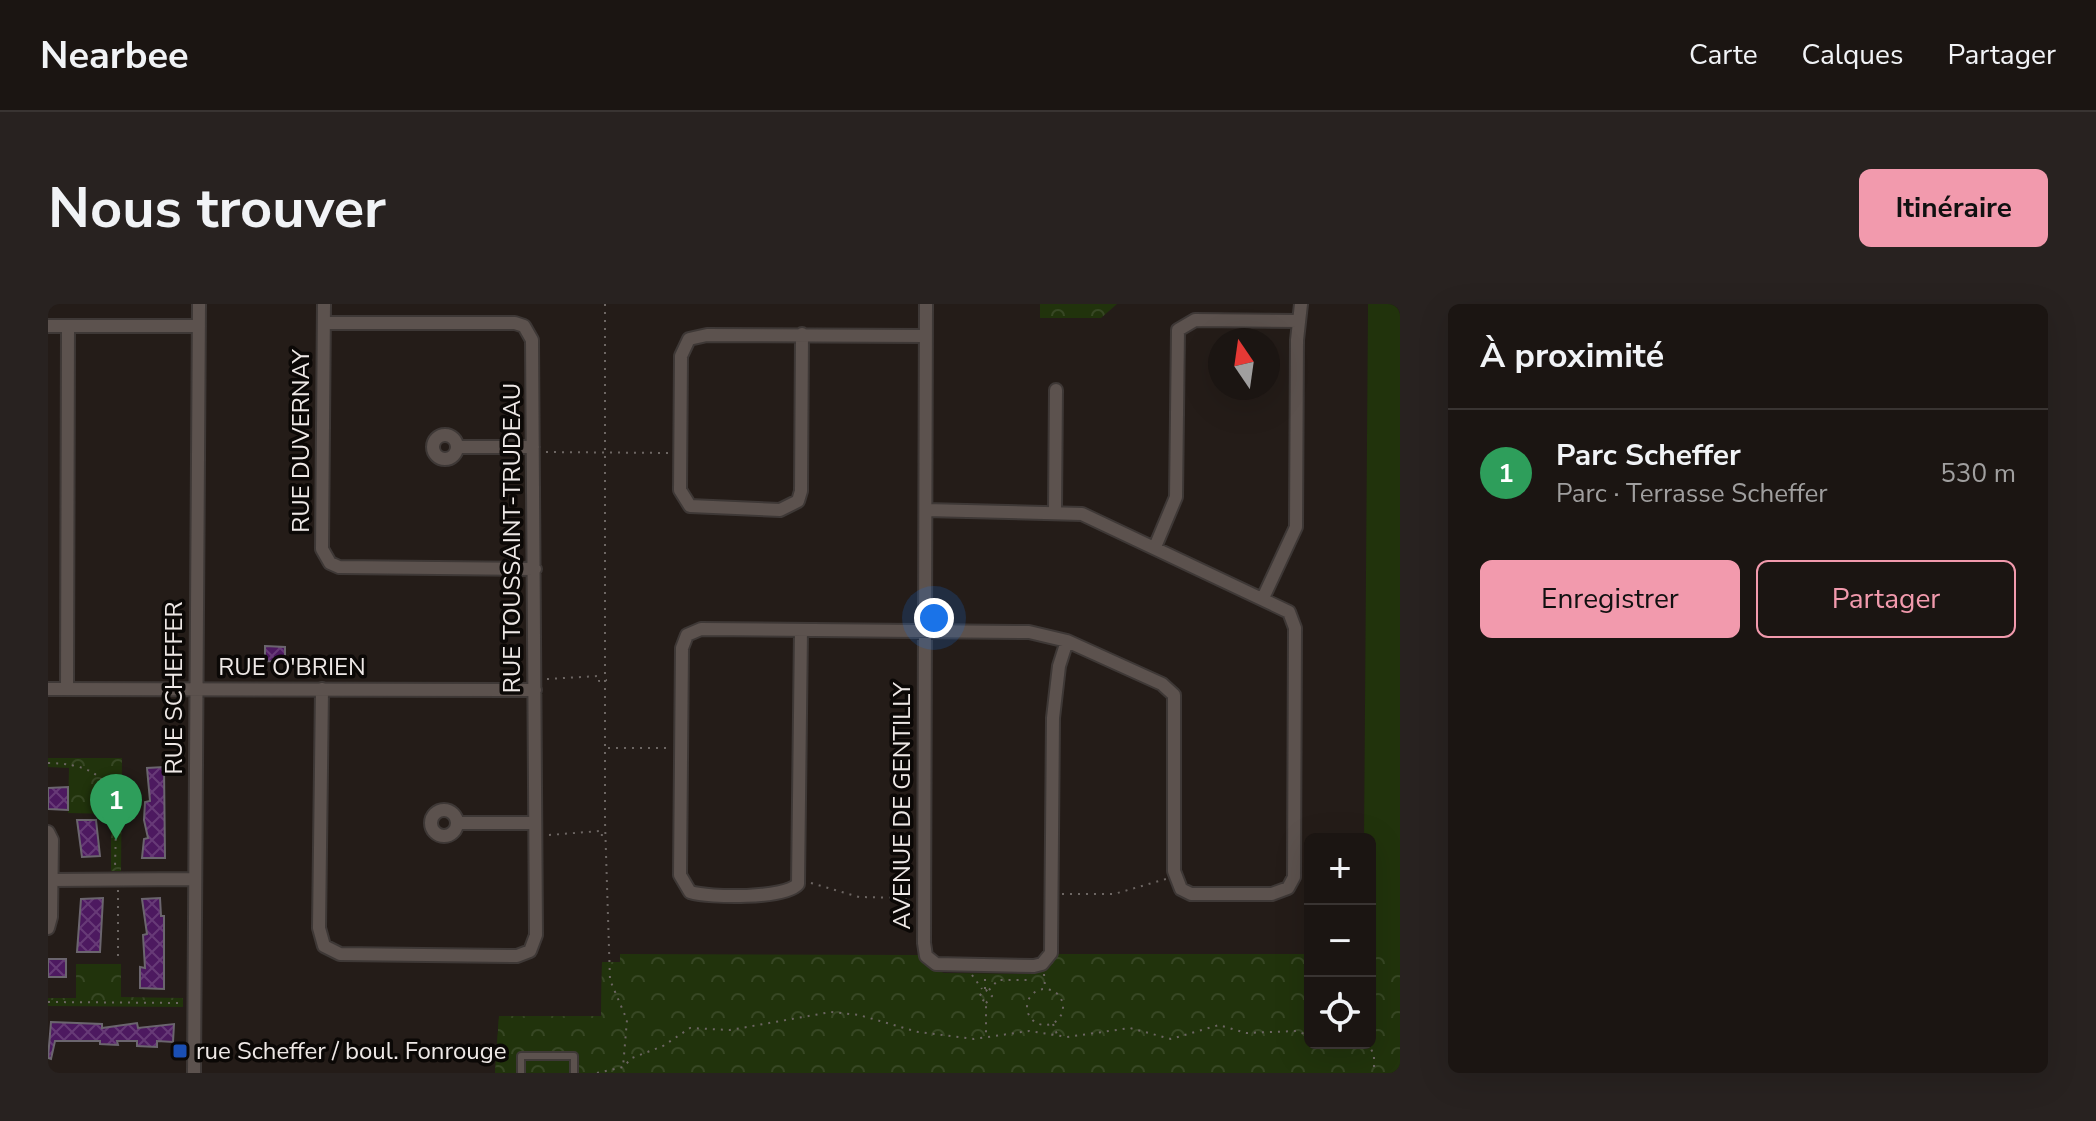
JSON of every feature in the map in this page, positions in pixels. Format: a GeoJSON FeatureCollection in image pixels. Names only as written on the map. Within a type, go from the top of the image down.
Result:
{"type":"FeatureCollection","features":[{"type":"Feature","properties":{"kind":"street","name":"RUE SCHEFFER"},"geometry":{"type":"LineString","coordinates":[[194,1073],[199,304]]}},
{"type":"Feature","properties":{"kind":"street","name":"RUE DUVERNAY"},"geometry":{"type":"LineString","coordinates":[[324,304],[322,549],[330,563],[339,567],[535,569]]}},
{"type":"Feature","properties":{"kind":"street","name":"AVENUE DE GENTILLY"},"geometry":{"type":"LineString","coordinates":[[926,304],[924,943],[929,958],[946,967],[1034,966],[1042,964],[1051,953],[1053,718],[1059,666],[1067,641]]}},
{"type":"Feature","properties":{"kind":"street"},"geometry":{"type":"LineString","coordinates":[[1263,598],[1296,527],[1301,304]]}},
{"type":"Feature","properties":{"kind":"street"},"geometry":{"type":"LineString","coordinates":[[1155,547],[1176,497],[1178,330],[1195,320],[1299,321]]}},
{"type":"Feature","properties":{"kind":"street","name":"RUE TOUSSAINT-TRUDEAU"},"geometry":{"type":"LineString","coordinates":[[322,689],[319,928],[324,946],[340,954],[517,956],[530,951],[536,935],[538,684],[535,569],[537,450],[533,345],[528,330],[519,324],[324,323]]}},
{"type":"Feature","properties":{"kind":"street"},"geometry":{"type":"LineString","coordinates":[[48,326],[199,326]]}},
{"type":"Feature","properties":{"kind":"street"},"geometry":{"type":"LineString","coordinates":[[67,689],[68,326]]}},
{"type":"Feature","properties":{"kind":"street"},"geometry":{"type":"LineString","coordinates":[[802,334],[801,491],[798,501],[780,510],[690,506],[680,490],[683,346],[700,335],[802,334],[926,336]]}},
{"type":"Feature","properties":{"kind":"street"},"geometry":{"type":"LineString","coordinates":[[1055,510],[1056,390]]}},
{"type":"Feature","properties":{"kind":"street"},"geometry":{"type":"LineString","coordinates":[[457,447],[537,450]]}},
{"type":"Feature","properties":{"kind":"street"},"geometry":{"type":"LineString","coordinates":[[801,630],[798,884],[792,890],[778,894],[693,893],[684,887],[680,875],[682,643],[687,635],[701,629],[1039,632],[1067,641],[1162,684],[1174,695],[1174,871],[1181,889],[1191,894],[1276,894],[1288,888],[1294,877],[1295,628],[1289,612],[1088,516],[1055,510],[926,510]]}},
{"type":"Feature","properties":{"kind":"street","name":"RUE O'BRIEN"},"geometry":{"type":"LineString","coordinates":[[48,689],[322,689],[538,684]]}},
{"type":"Feature","properties":{"kind":"street"},"geometry":{"type":"LineString","coordinates":[[457,823],[535,823]]}},
{"type":"Feature","properties":{"kind":"street"},"geometry":{"type":"LineString","coordinates":[[48,832],[51,836],[48,928]]}},
{"type":"Feature","properties":{"kind":"street"},"geometry":{"type":"LineString","coordinates":[[51,880],[195,879]]}},
{"type":"Feature","properties":{"kind":"lane"},"geometry":{"type":"LineString","coordinates":[[521,1073],[521,1056],[574,1056],[574,1073]]}},
{"type":"Feature","properties":{"kind":"path"},"geometry":{"type":"LineString","coordinates":[[605,304],[606,835],[610,980],[627,1020],[623,1067]]}},
{"type":"Feature","properties":{"kind":"path"},"geometry":{"type":"LineString","coordinates":[[537,450],[673,453]]}},
{"type":"Feature","properties":{"kind":"path"},"geometry":{"type":"LineString","coordinates":[[538,684],[599,676],[599,681],[607,680]]}},
{"type":"Feature","properties":{"kind":"path"},"geometry":{"type":"LineString","coordinates":[[607,748],[674,748]]}},
{"type":"Feature","properties":{"kind":"path"},"geometry":{"type":"LineString","coordinates":[[48,763],[79,764],[107,787],[116,813],[118,957]]}},
{"type":"Feature","properties":{"kind":"path"},"geometry":{"type":"LineString","coordinates":[[543,835],[600,831],[600,835],[606,835]]}},
{"type":"Feature","properties":{"kind":"path"},"geometry":{"type":"LineString","coordinates":[[1060,894],[1114,894],[1167,879]]}},
{"type":"Feature","properties":{"kind":"path"},"geometry":{"type":"LineString","coordinates":[[806,881],[859,897],[916,898]]}},
{"type":"Feature","properties":{"kind":"path"},"geometry":{"type":"LineString","coordinates":[[1044,971],[1045,989]]}},
{"type":"Feature","properties":{"kind":"path"},"geometry":{"type":"LineString","coordinates":[[971,974],[992,998],[986,1003]]}},
{"type":"Feature","properties":{"kind":"path"},"geometry":{"type":"LineString","coordinates":[[985,974],[985,991]]}},
{"type":"Feature","properties":{"kind":"path"},"geometry":{"type":"LineString","coordinates":[[1024,974],[1035,992]]}},
{"type":"Feature","properties":{"kind":"path"},"geometry":{"type":"LineString","coordinates":[[986,1003],[979,998],[998,980],[1027,980]]}},
{"type":"Feature","properties":{"kind":"path"},"geometry":{"type":"LineString","coordinates":[[1045,989],[1056,993],[1063,1002],[1062,1014],[1052,1023],[1043,1025],[1033,1021],[1026,1008],[1035,992],[1045,989]]}},
{"type":"Feature","properties":{"kind":"path"},"geometry":{"type":"LineString","coordinates":[[48,1002],[185,1003]]}},
{"type":"Feature","properties":{"kind":"path"},"geometry":{"type":"LineString","coordinates":[[986,1003],[986,1039]]}},
{"type":"Feature","properties":{"kind":"path"},"geometry":{"type":"LineString","coordinates":[[597,1073],[623,1067],[632,1058],[663,1046],[690,1028],[730,1030],[831,1012],[859,1015],[918,1032],[986,1039],[1026,1031],[1058,1037],[1130,1028],[1171,1039],[1219,1025],[1246,1033],[1296,1031],[1304,1034]]}},
{"type":"Feature","properties":{"kind":"path"},"geometry":{"type":"LineString","coordinates":[[1026,1031],[1033,1021]]}},
{"type":"Feature","properties":{"kind":"path"},"geometry":{"type":"LineString","coordinates":[[1052,1023],[1058,1037]]}},
{"type":"Feature","properties":{"kind":"path"},"geometry":{"type":"LineString","coordinates":[[1371,1049],[1374,1054],[1374,1073]]}},
{"type":"Feature","properties":{"kind":"green space"},"geometry":{"type":"Polygon","coordinates":[[[1040,304],[1117,304],[1101,318],[1040,318],[1040,304]]]}},
{"type":"Feature","properties":{"kind":"green space"},"geometry":{"type":"Polygon","coordinates":[[[1368,304],[1400,304],[1400,1073],[495,1073],[499,1016],[601,1016],[602,962],[620,962],[620,954],[650,1048],[1304,1043],[1304,1049],[1376,1049],[1376,833],[1364,833],[1368,304]]]}},
{"type":"Feature","properties":{"kind":"green space"},"geometry":{"type":"Polygon","coordinates":[[[48,758],[122,758],[121,871],[111,871],[111,814],[68,813],[69,768],[48,767],[48,758]]]}},
{"type":"Feature","properties":{"kind":"green space"},"geometry":{"type":"Polygon","coordinates":[[[620,954],[918,955],[926,966],[944,973],[1033,974],[1049,968],[1059,954],[1304,954],[1304,1049],[1376,1049],[1376,954],[1400,954],[1400,1073],[495,1073],[499,1016],[601,1016],[602,962],[620,962],[620,954]]]}},
{"type":"Feature","properties":{"kind":"green space"},"geometry":{"type":"Polygon","coordinates":[[[76,964],[121,964],[121,997],[183,998],[183,1007],[48,1006],[48,998],[76,998],[76,964]]]}},
{"type":"Feature","properties":{"kind":"building"},"geometry":{"type":"Polygon","coordinates":[[[265,646],[285,647],[285,662],[265,661],[265,646]]]}},
{"type":"Feature","properties":{"kind":"building"},"geometry":{"type":"Polygon","coordinates":[[[164,767],[165,858],[142,858],[144,839],[148,838],[144,820],[145,802],[150,801],[147,768],[164,767]]]}},
{"type":"Feature","properties":{"kind":"building"},"geometry":{"type":"Polygon","coordinates":[[[68,787],[68,810],[48,809],[48,788],[68,787]]]}},
{"type":"Feature","properties":{"kind":"building"},"geometry":{"type":"Polygon","coordinates":[[[77,820],[96,820],[100,856],[82,857],[77,820]]]}},
{"type":"Feature","properties":{"kind":"building"},"geometry":{"type":"Polygon","coordinates":[[[103,898],[100,952],[77,952],[81,899],[103,898]]]}},
{"type":"Feature","properties":{"kind":"building"},"geometry":{"type":"Polygon","coordinates":[[[160,898],[161,916],[164,916],[164,989],[140,988],[140,967],[145,968],[143,935],[147,934],[142,899],[160,898]]]}},
{"type":"Feature","properties":{"kind":"building"},"geometry":{"type":"Polygon","coordinates":[[[48,959],[66,959],[66,977],[48,977],[48,959]]]}},
{"type":"Feature","properties":{"kind":"building"},"geometry":{"type":"Polygon","coordinates":[[[51,1022],[102,1024],[102,1028],[137,1023],[138,1028],[174,1024],[173,1042],[157,1041],[157,1047],[137,1046],[137,1041],[117,1041],[118,1045],[100,1044],[100,1041],[55,1041],[51,1059],[48,1058],[51,1022]]]}},
{"type":"Feature","properties":{"kind":"place","name":"Parc Scheffer"},"geometry":{"type":"Point","coordinates":[116,840]}},
{"type":"Feature","properties":{"kind":"place","name":"rue Scheffer / boul. Fonrouge"},"geometry":{"type":"Point","coordinates":[180,1051]}}]}
